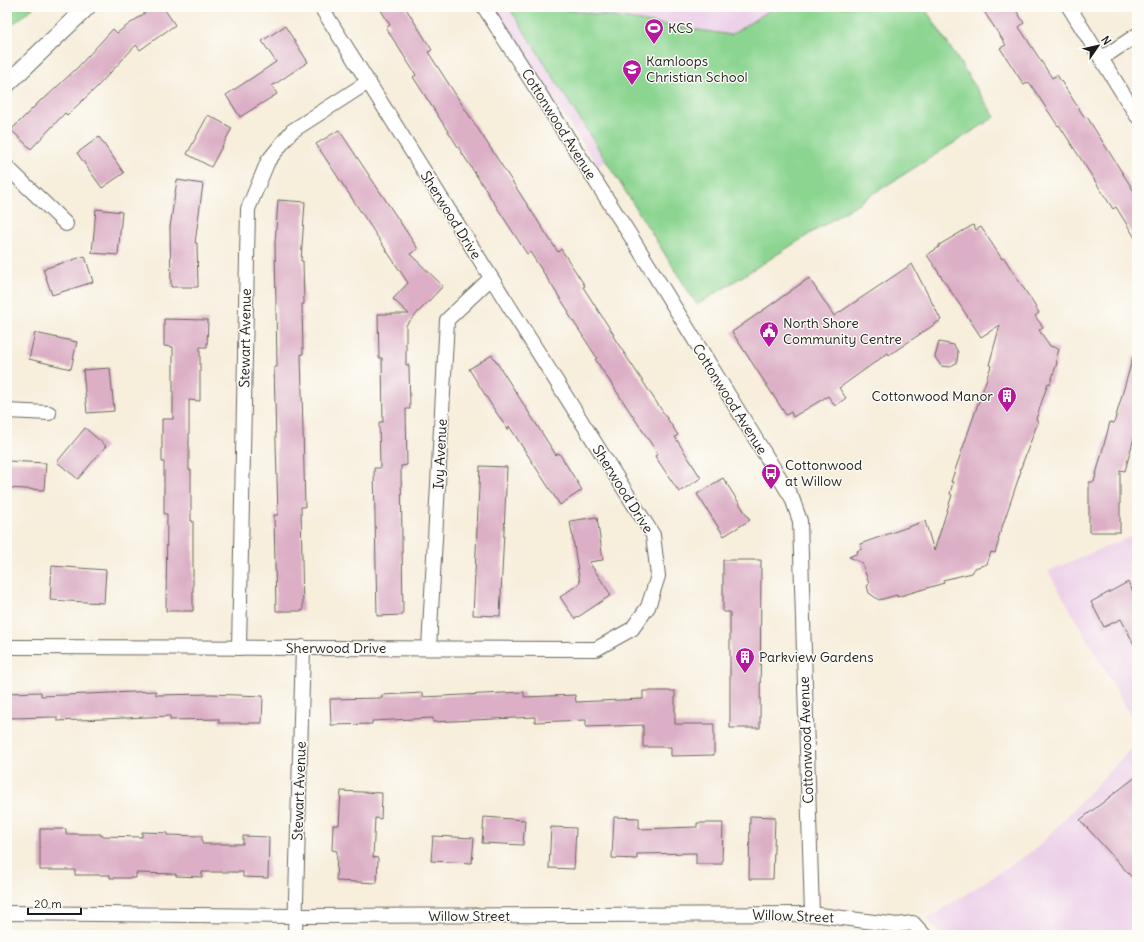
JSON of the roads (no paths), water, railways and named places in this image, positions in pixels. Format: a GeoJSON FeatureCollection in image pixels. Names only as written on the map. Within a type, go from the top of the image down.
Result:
{"type":"FeatureCollection","features":[{"type":"Feature","properties":{"kind":"street"},"geometry":{"type":"LineString","coordinates":[[7,84],[87,7]]}},
{"type":"Feature","properties":{"kind":"street","name":"Sherwood Drive"},"geometry":{"type":"LineString","coordinates":[[7,647],[596,648],[632,629],[648,608],[658,576],[653,535],[320,7]]}},
{"type":"Feature","properties":{"kind":"street","name":"Cottonwood Avenue"},"geometry":{"type":"LineString","coordinates":[[484,7],[630,235],[792,498],[800,520],[812,914]]}},
{"type":"Feature","properties":{"kind":"street"},"geometry":{"type":"LineString","coordinates":[[1069,7],[1137,116]]}},
{"type":"Feature","properties":{"kind":"street"},"geometry":{"type":"LineString","coordinates":[[1102,58],[1137,35]]}},
{"type":"Feature","properties":{"kind":"street","name":"Stewart Avenue"},"geometry":{"type":"LineString","coordinates":[[239,648],[248,209],[268,161],[292,130],[368,82]]}},
{"type":"Feature","properties":{"kind":"street"},"geometry":{"type":"LineString","coordinates":[[7,167],[66,224]]}},
{"type":"Feature","properties":{"kind":"street","name":"Ivy Avenue"},"geometry":{"type":"LineString","coordinates":[[429,648],[447,320],[492,278]]}},
{"type":"Feature","properties":{"kind":"street"},"geometry":{"type":"LineString","coordinates":[[7,412],[49,413]]}},
{"type":"Feature","properties":{"kind":"street","name":"Stewart Avenue"},"geometry":{"type":"LineString","coordinates":[[295,935],[303,648]]}},
{"type":"Feature","properties":{"kind":"street","name":"Willow Street"},"geometry":{"type":"LineString","coordinates":[[7,913],[296,916],[812,914],[897,925],[913,923],[924,935]]}},
{"type":"Feature","properties":{"kind":"place","name":"KCS"},"geometry":{"type":"Point","coordinates":[654,45]}},
{"type":"Feature","properties":{"kind":"place","name":"Kamloops Christian School"},"geometry":{"type":"Point","coordinates":[632,86]}},
{"type":"Feature","properties":{"kind":"place","name":"North Shore Community Centre"},"geometry":{"type":"Point","coordinates":[769,348]}},
{"type":"Feature","properties":{"kind":"place","name":"Cottonwood Manor"},"geometry":{"type":"Point","coordinates":[1007,413]}},
{"type":"Feature","properties":{"kind":"place","name":"Cottonwood at Willow"},"geometry":{"type":"Point","coordinates":[771,490]}},
{"type":"Feature","properties":{"kind":"place","name":"Parkview Gardens"},"geometry":{"type":"Point","coordinates":[745,674]}}]}
